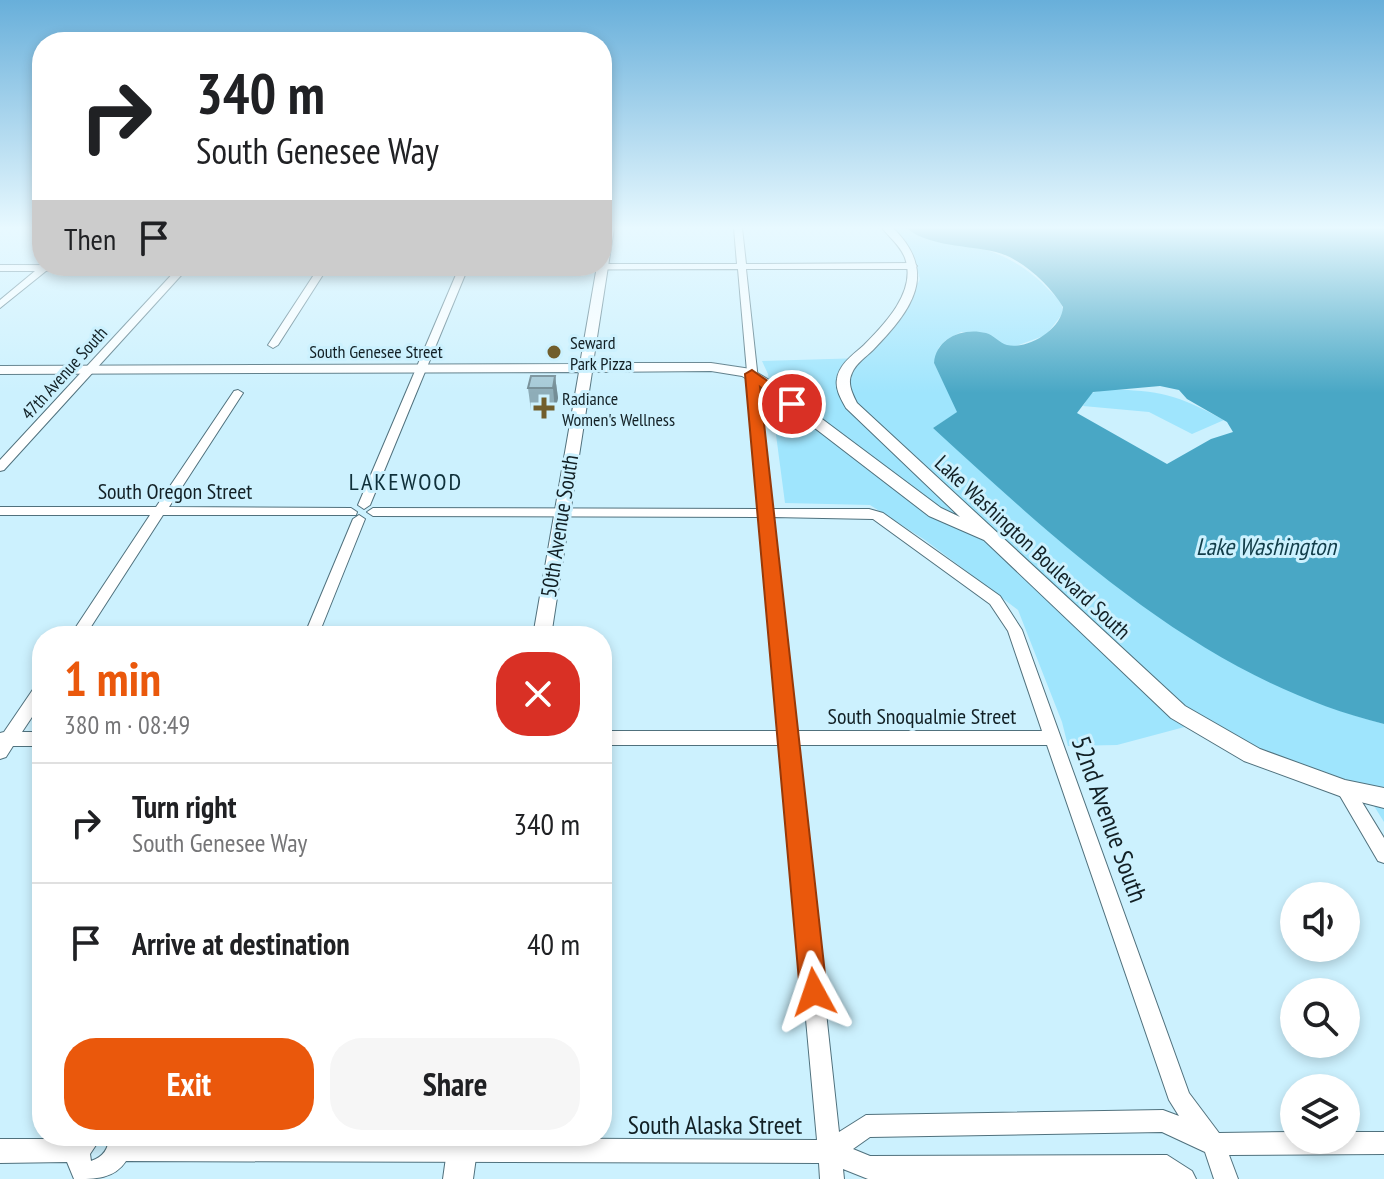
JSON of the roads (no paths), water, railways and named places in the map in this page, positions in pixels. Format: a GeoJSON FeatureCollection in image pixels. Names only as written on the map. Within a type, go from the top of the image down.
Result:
{"type":"FeatureCollection","features":[{"type":"Feature","properties":{"kind":"street"},"geometry":{"type":"LineString","coordinates":[[0,305],[26,283]]}},
{"type":"Feature","properties":{"kind":"street","name":"47th Avenue South"},"geometry":{"type":"LineString","coordinates":[[0,467],[169,283]]}},
{"type":"Feature","properties":{"kind":"street"},"geometry":{"type":"LineString","coordinates":[[273,345],[314,283]]}},
{"type":"Feature","properties":{"kind":"street"},"geometry":{"type":"LineString","coordinates":[[315,626],[457,283]]}},
{"type":"Feature","properties":{"kind":"street","name":"50th Avenue South"},"geometry":{"type":"LineString","coordinates":[[544,626],[600,283]]}},
{"type":"Feature","properties":{"kind":"street"},"geometry":{"type":"LineString","coordinates":[[744,283],[832,1179]]}},
{"type":"Feature","properties":{"kind":"street","name":"Lake Washington Boulevard South"},"geometry":{"type":"LineString","coordinates":[[914,283],[893,323],[847,370],[843,385],[845,395],[862,417],[986,535],[1088,625],[1143,683],[1178,712],[1252,755],[1345,789],[1384,798]]}},
{"type":"Feature","properties":{"kind":"street","name":"South Genesee Street"},"geometry":{"type":"LineString","coordinates":[[0,370],[711,367],[752,374]]}},
{"type":"Feature","properties":{"kind":"street"},"geometry":{"type":"LineString","coordinates":[[752,374],[935,512],[986,535]]}},
{"type":"Feature","properties":{"kind":"street"},"geometry":{"type":"LineString","coordinates":[[84,626],[238,393]]}},
{"type":"Feature","properties":{"kind":"street","name":"South Oregon Street"},"geometry":{"type":"LineString","coordinates":[[0,511],[858,511],[885,521]]}},
{"type":"Feature","properties":{"kind":"street","name":"52nd Avenue South"},"geometry":{"type":"LineString","coordinates":[[885,521],[1003,608],[1015,630],[1180,1100],[1214,1144],[1226,1179]]}},
{"type":"Feature","properties":{"kind":"street"},"geometry":{"type":"LineString","coordinates":[[3,743],[32,703]]}},
{"type":"Feature","properties":{"kind":"street","name":"South Snoqualmie Street"},"geometry":{"type":"LineString","coordinates":[[612,738],[1051,738]]}},
{"type":"Feature","properties":{"kind":"street"},"geometry":{"type":"LineString","coordinates":[[3,743],[32,740]]}},
{"type":"Feature","properties":{"kind":"street"},"geometry":{"type":"LineString","coordinates":[[1345,789],[1384,855]]}},
{"type":"Feature","properties":{"kind":"street","name":"South Alaska Street"},"geometry":{"type":"LineString","coordinates":[[830,1152],[866,1126],[1163,1121],[1214,1144],[1384,1143]]}},
{"type":"Feature","properties":{"kind":"street"},"geometry":{"type":"LineString","coordinates":[[0,1151],[54,1146]]}},
{"type":"Feature","properties":{"kind":"street"},"geometry":{"type":"LineString","coordinates":[[85,1146],[79,1166],[90,1176],[107,1167],[118,1146]]}},
{"type":"Feature","properties":{"kind":"street","name":"South Alaska Street"},"geometry":{"type":"LineString","coordinates":[[205,1146],[461,1155],[830,1152],[870,1168],[1167,1167],[1184,1179]]}},
{"type":"Feature","properties":{"kind":"water","name":"Lake Washington"},"geometry":{"type":"Polygon","coordinates":[[[1044,283],[1384,283],[1384,724],[1319,704],[1257,676],[1197,643],[1087,563],[933,428],[957,412],[934,363],[945,341],[960,333],[977,332],[989,334],[1007,345],[1034,341],[1050,330],[1061,315],[1063,307],[1044,283]],[[1160,386],[1093,392],[1077,413],[1167,464],[1211,439],[1233,432],[1227,422],[1187,399],[1179,390],[1160,386]]]}},
{"type":"Feature","properties":{"kind":"place","name":"Seward Park Pizza"},"geometry":{"type":"Point","coordinates":[554,352]}},
{"type":"Feature","properties":{"kind":"place","name":"Radiance Women's Wellness"},"geometry":{"type":"Point","coordinates":[544,408]}},
{"type":"Feature","properties":{"kind":"district","name":"LAKEWOOD"},"geometry":{"type":"Point","coordinates":[406,481]}}]}
